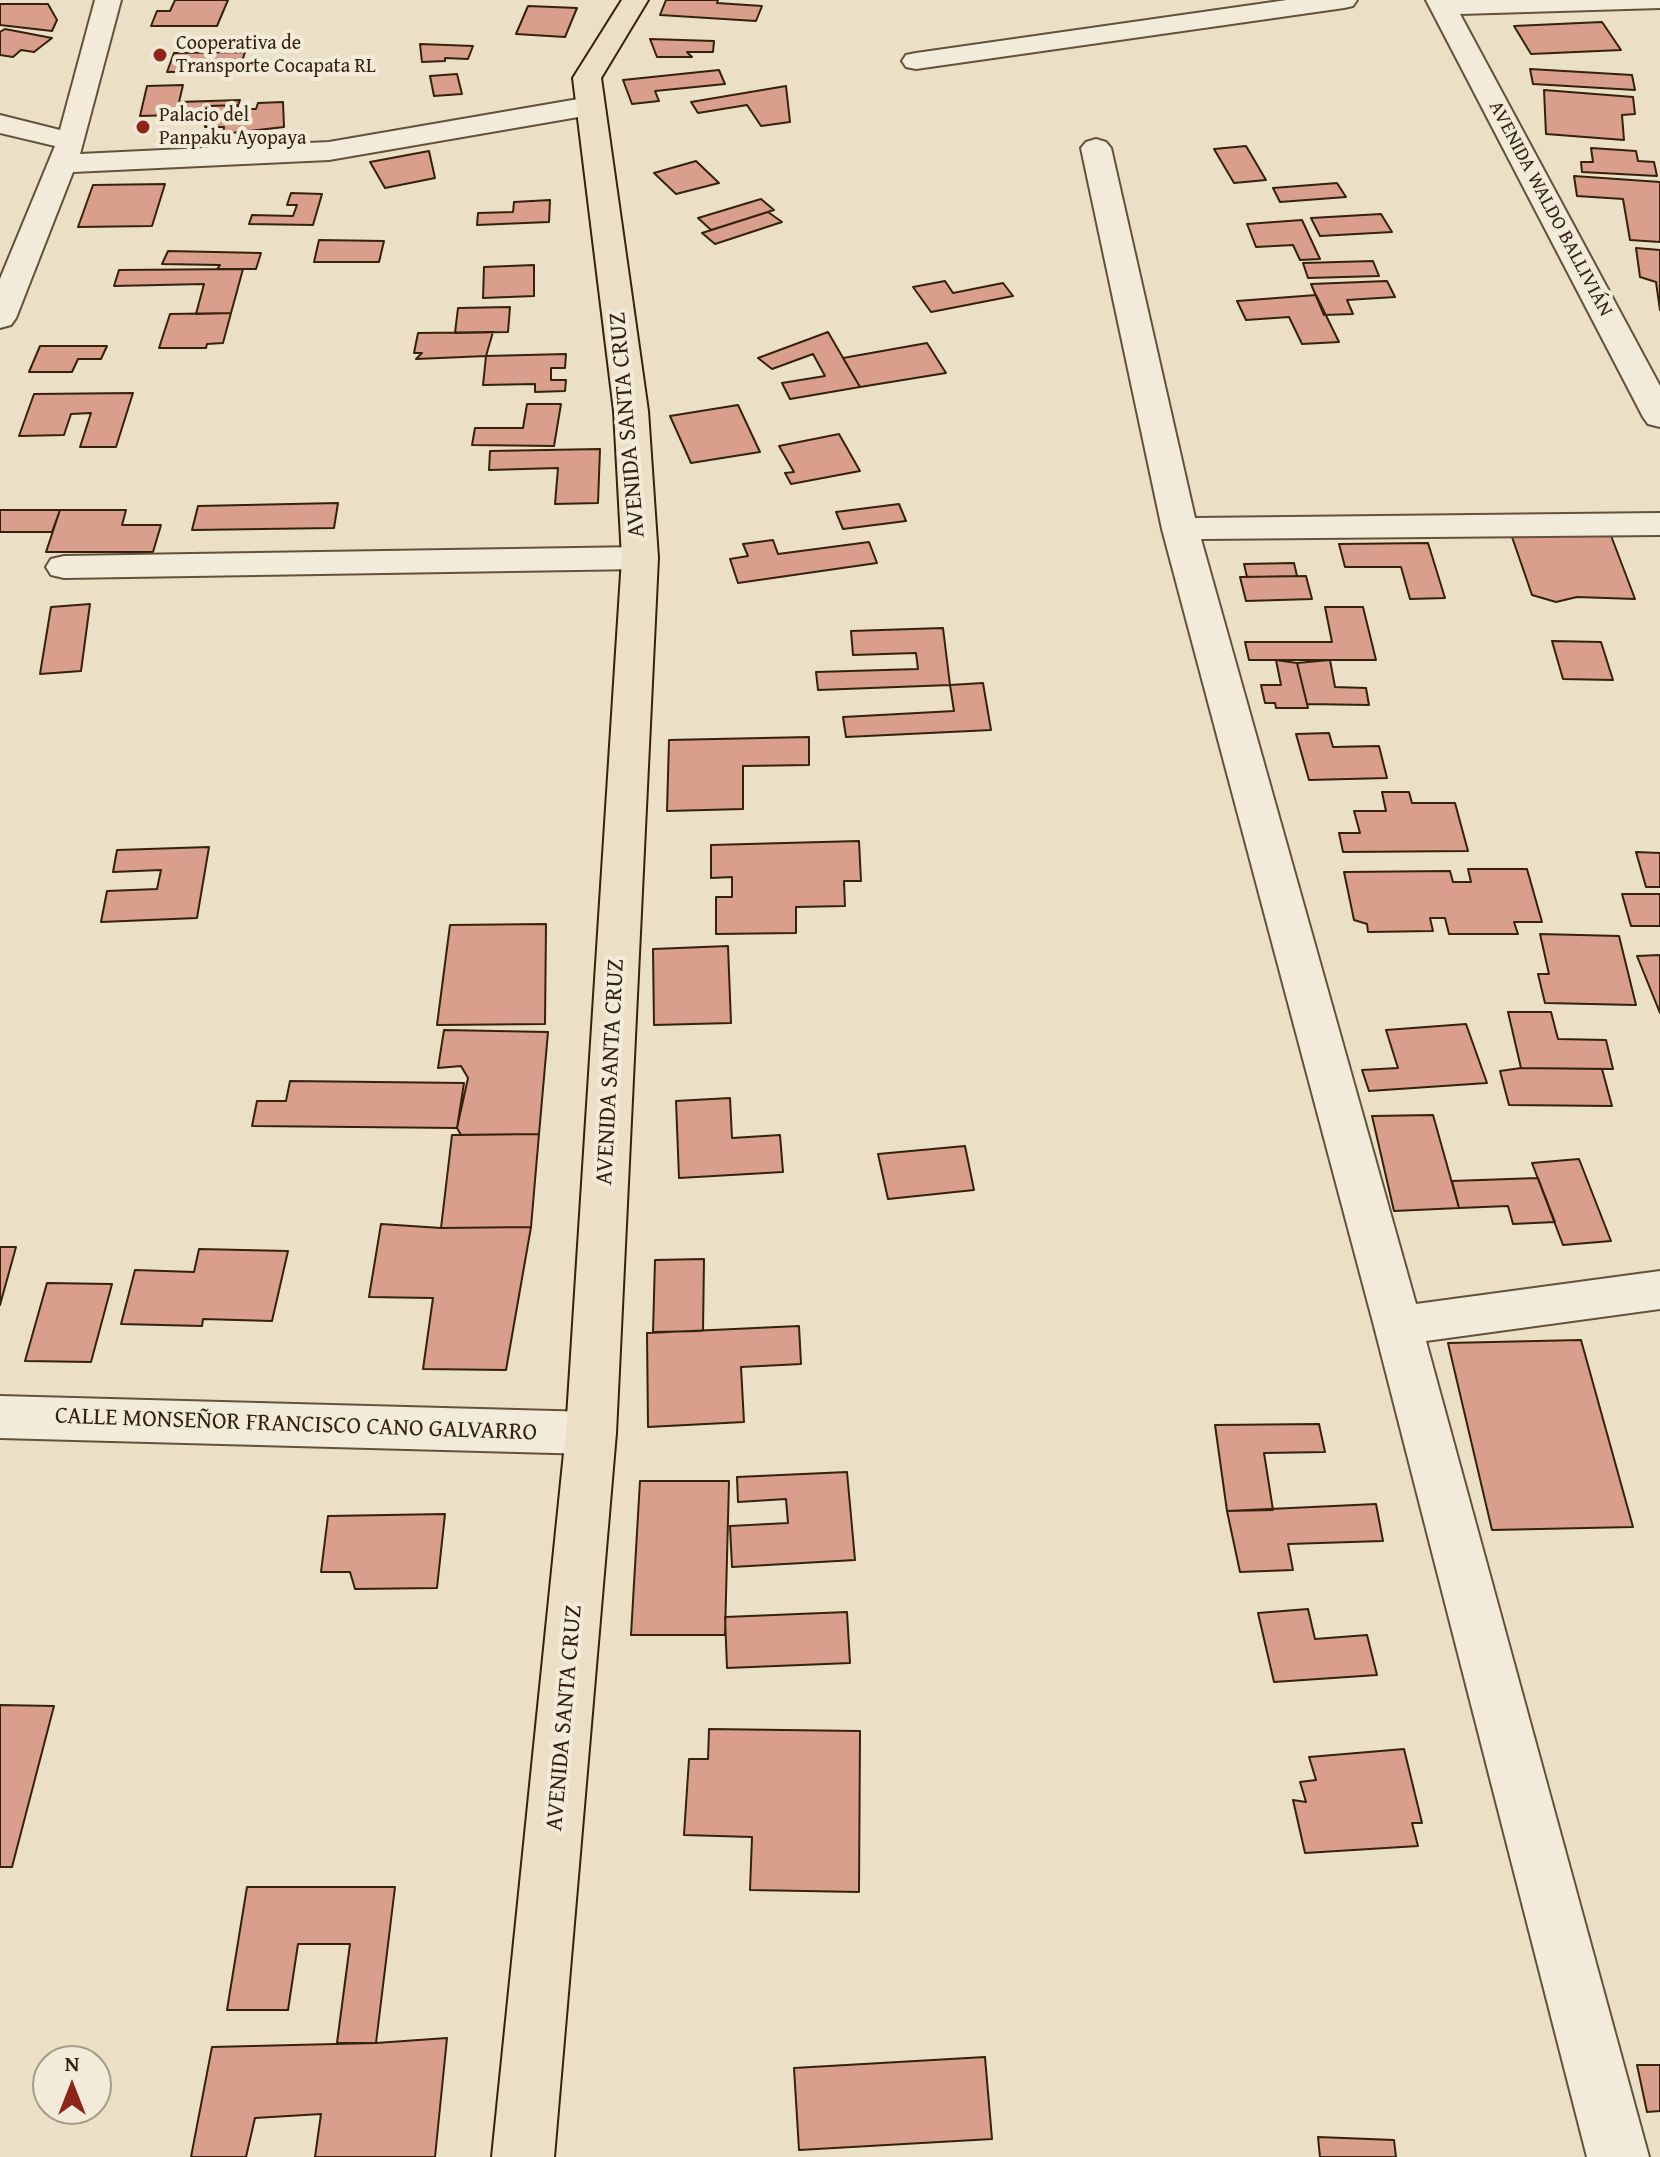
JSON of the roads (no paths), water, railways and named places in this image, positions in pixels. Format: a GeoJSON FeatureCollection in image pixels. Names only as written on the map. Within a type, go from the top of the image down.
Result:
{"type":"FeatureCollection","features":[{"type":"Feature","properties":{"kind":"main road","name":"AVENIDA SANTA CRUZ"},"geometry":{"type":"LineString","coordinates":[[523,2157],[591,1433],[640,558],[631,411],[587,78],[635,0]]}},
{"type":"Feature","properties":{"kind":"street"},"geometry":{"type":"LineString","coordinates":[[0,318],[66,152],[108,0]]}},
{"type":"Feature","properties":{"kind":"street"},"geometry":{"type":"LineString","coordinates":[[916,61],[1344,0]]}},
{"type":"Feature","properties":{"kind":"street"},"geometry":{"type":"LineString","coordinates":[[1441,3],[1660,0]]}},
{"type":"Feature","properties":{"kind":"street","name":"AVENIDA WALDO BALLIVIÁN"},"geometry":{"type":"LineString","coordinates":[[1441,3],[1660,417]]}},
{"type":"Feature","properties":{"kind":"street"},"geometry":{"type":"LineString","coordinates":[[0,124],[66,152],[329,151],[590,106]]}},
{"type":"Feature","properties":{"kind":"street"},"geometry":{"type":"LineString","coordinates":[[1096,148],[1180,529],[1398,1326],[1618,2157]]}},
{"type":"Feature","properties":{"kind":"street"},"geometry":{"type":"LineString","coordinates":[[1180,529],[1660,524]]}},
{"type":"Feature","properties":{"kind":"street"},"geometry":{"type":"LineString","coordinates":[[64,567],[640,558]]}},
{"type":"Feature","properties":{"kind":"street"},"geometry":{"type":"LineString","coordinates":[[1398,1326],[1660,1290]]}},
{"type":"Feature","properties":{"kind":"street","name":"CALLE MONSEÑOR FRANCISCO CANO GALVARRO"},"geometry":{"type":"LineString","coordinates":[[0,1417],[591,1433]]}},
{"type":"Feature","properties":{"kind":"place","name":"Cooperativa de Transporte Cocapata RL"},"geometry":{"type":"Point","coordinates":[160,55]}},
{"type":"Feature","properties":{"kind":"place","name":"Palacio del Panpaku Ayopaya"},"geometry":{"type":"Point","coordinates":[143,127]}}]}
